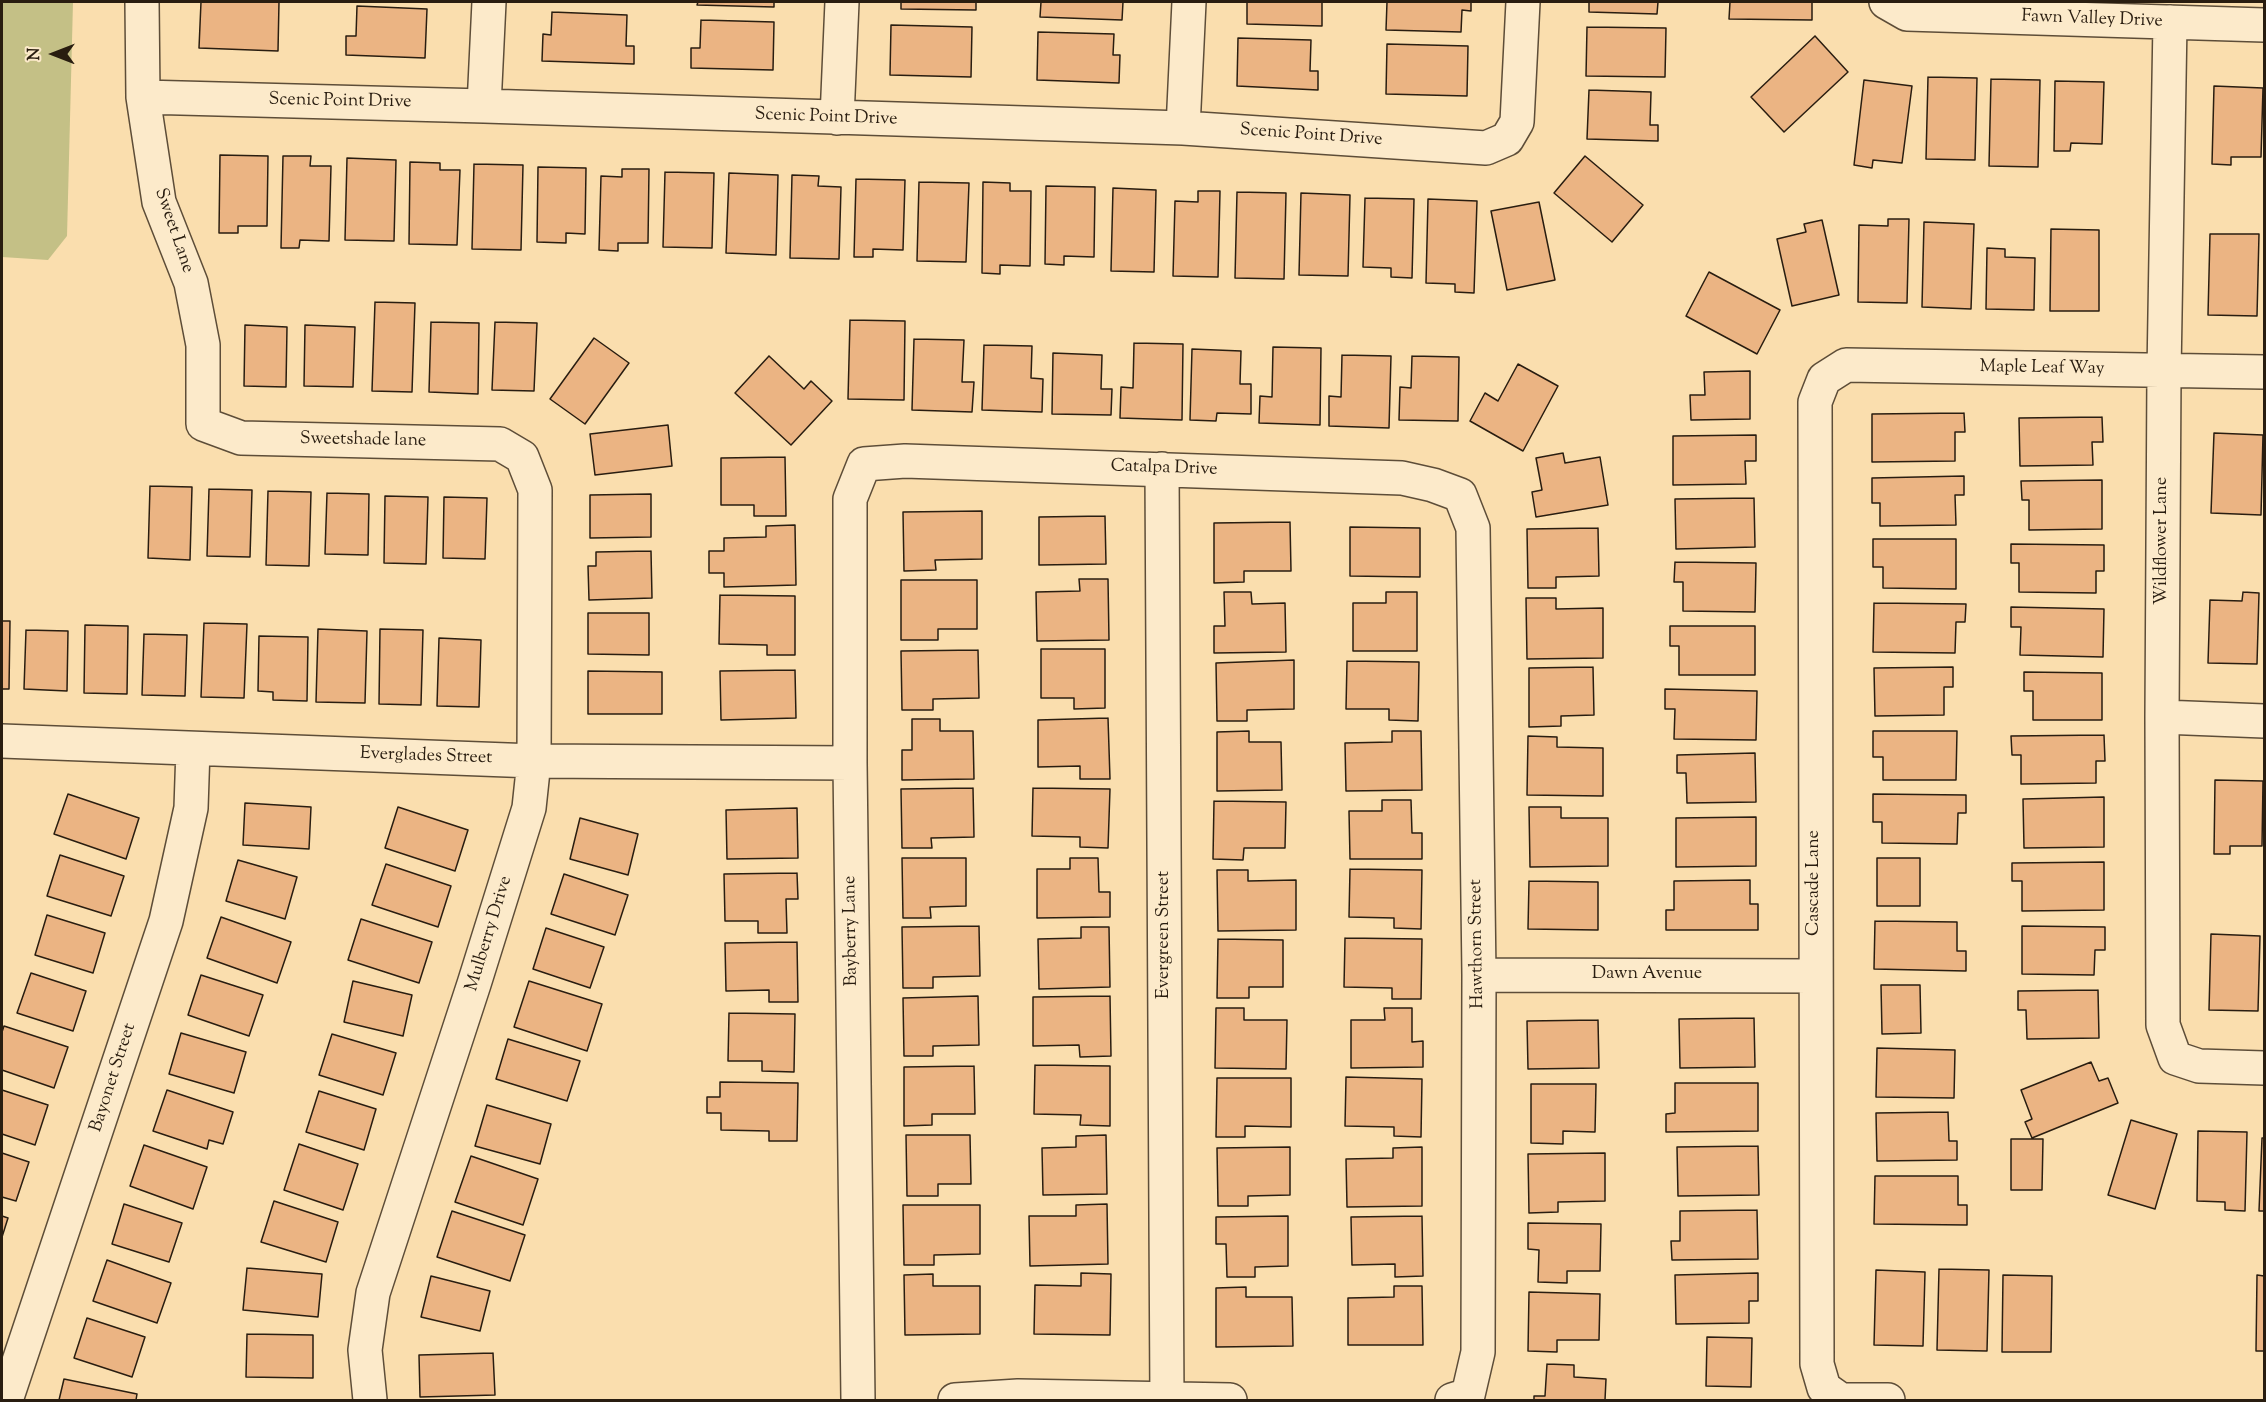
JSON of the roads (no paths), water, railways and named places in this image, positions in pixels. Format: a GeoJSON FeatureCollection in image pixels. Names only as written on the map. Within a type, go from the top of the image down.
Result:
{"type":"FeatureCollection","features":[{"type":"Feature","properties":{"kind":"street","name":"Sweet Lane"},"geometry":{"type":"LineString","coordinates":[[142,2],[142,97],[159,202],[191,283],[203,345],[203,424]]}},
{"type":"Feature","properties":{"kind":"street"},"geometry":{"type":"LineString","coordinates":[[484,106],[489,2]]}},
{"type":"Feature","properties":{"kind":"street"},"geometry":{"type":"LineString","coordinates":[[837,118],[842,2]]}},
{"type":"Feature","properties":{"kind":"street"},"geometry":{"type":"LineString","coordinates":[[1183,128],[1189,2]]}},
{"type":"Feature","properties":{"kind":"street","name":"Scenic Point Drive"},"geometry":{"type":"LineString","coordinates":[[142,97],[1183,128],[1486,148],[1507,139],[1517,122],[1523,2]]}},
{"type":"Feature","properties":{"kind":"street","name":"Fawn Valley Drive"},"geometry":{"type":"LineString","coordinates":[[1886,2],[1907,14],[2265,25]]}},
{"type":"Feature","properties":{"kind":"street","name":"Wildflower Lane"},"geometry":{"type":"LineString","coordinates":[[2170,22],[2164,372],[2163,1025],[2175,1058],[2199,1066],[2265,1068]]}},
{"type":"Feature","properties":{"kind":"street","name":"Maple Leaf Way"},"geometry":{"type":"LineString","coordinates":[[1824,379],[1846,365],[2265,372]]}},
{"type":"Feature","properties":{"kind":"street","name":"Cascade Lane"},"geometry":{"type":"LineString","coordinates":[[1824,379],[1815,402],[1817,1364],[1824,1388],[1841,1400],[1888,1401]]}},
{"type":"Feature","properties":{"kind":"street","name":"Sweetshade lane"},"geometry":{"type":"LineString","coordinates":[[203,424],[241,438],[500,444],[522,457]]}},
{"type":"Feature","properties":{"kind":"street","name":"Mulberry Drive"},"geometry":{"type":"LineString","coordinates":[[370,1401],[365,1350],[373,1293],[529,808],[534,761],[535,490],[522,457]]}},
{"type":"Feature","properties":{"kind":"street","name":"Catalpa Drive"},"geometry":{"type":"LineString","coordinates":[[864,464],[904,461],[1162,468],[1402,478],[1433,485],[1460,495]]}},
{"type":"Feature","properties":{"kind":"street","name":"Bayberry Lane"},"geometry":{"type":"LineString","coordinates":[[858,1401],[850,764],[850,499],[864,464]]}},
{"type":"Feature","properties":{"kind":"street","name":"Evergreen Street"},"geometry":{"type":"LineString","coordinates":[[1162,468],[1167,1400]]}},
{"type":"Feature","properties":{"kind":"street","name":"Hawthorn Street"},"geometry":{"type":"LineString","coordinates":[[1460,495],[1473,528],[1479,975],[1478,1352],[1460,1398]]}},
{"type":"Feature","properties":{"kind":"street"},"geometry":{"type":"LineString","coordinates":[[2162,717],[2265,721]]}},
{"type":"Feature","properties":{"kind":"street","name":"Everglades Street"},"geometry":{"type":"LineString","coordinates":[[2,741],[534,761],[850,764]]}},
{"type":"Feature","properties":{"kind":"street","name":"Bayonet Street"},"geometry":{"type":"LineString","coordinates":[[6,1401],[166,921],[191,808],[194,749]]}},
{"type":"Feature","properties":{"kind":"street","name":"Dawn Avenue"},"geometry":{"type":"LineString","coordinates":[[1479,975],[1815,976]]}},
{"type":"Feature","properties":{"kind":"street"},"geometry":{"type":"LineString","coordinates":[[955,1401],[1018,1395],[1230,1401]]}}]}
